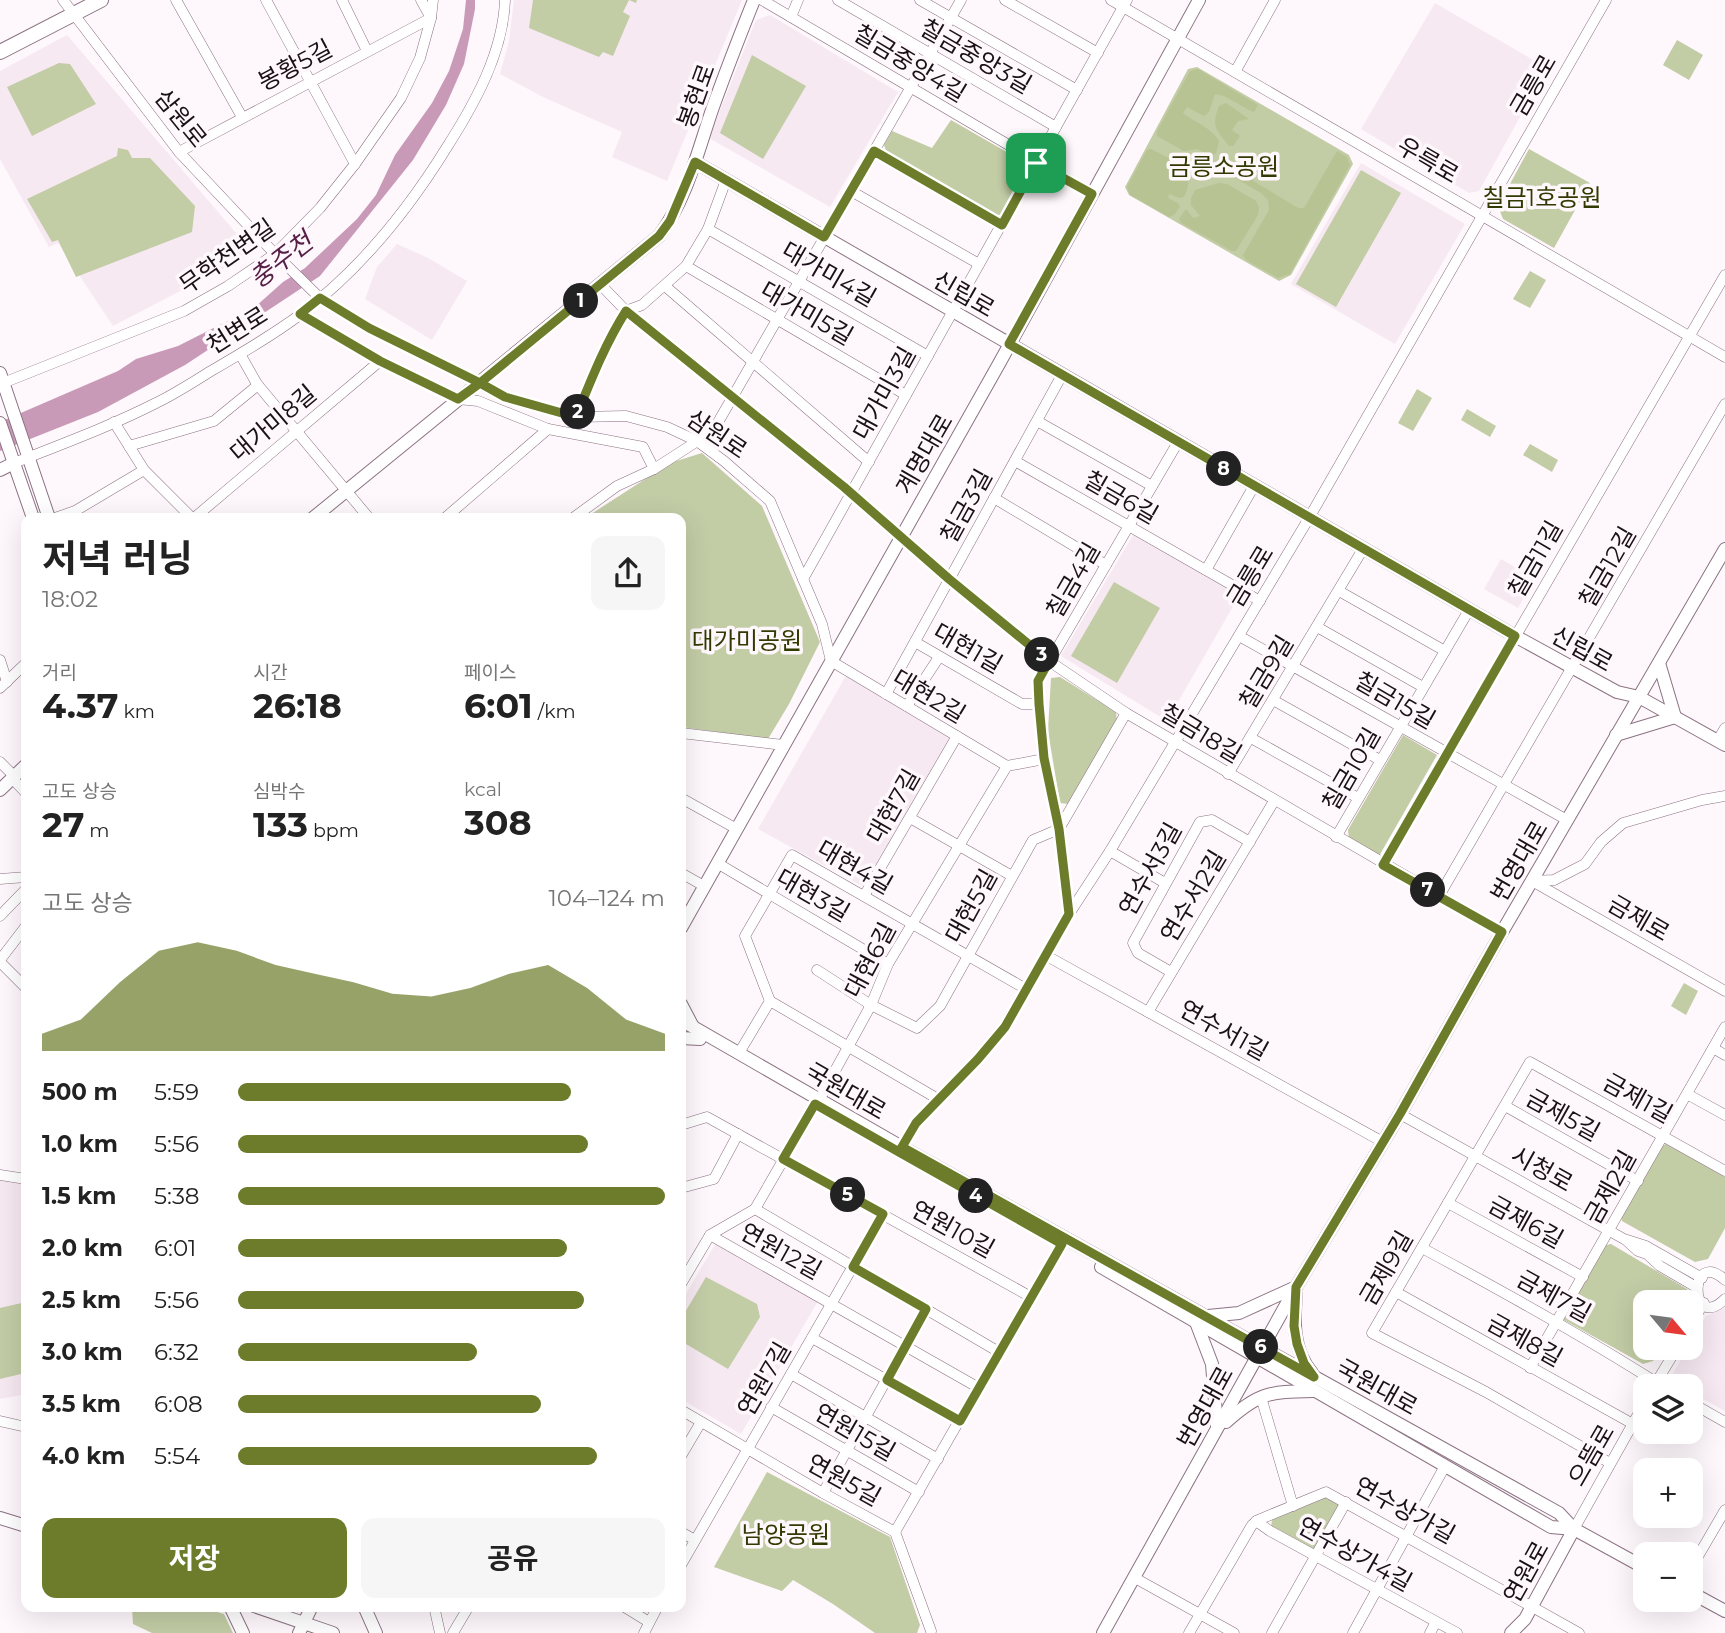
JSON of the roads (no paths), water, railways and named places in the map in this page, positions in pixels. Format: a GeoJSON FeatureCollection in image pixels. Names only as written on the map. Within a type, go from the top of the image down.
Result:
{"type":"FeatureCollection","features":[{"type":"Feature","properties":{"kind":"main road"},"geometry":{"type":"LineString","coordinates":[[0,52],[101,0]]}},
{"type":"Feature","properties":{"kind":"street","name":"삼원로"},"geometry":{"type":"LineString","coordinates":[[63,0],[179,152],[320,298],[369,328],[505,397],[576,417],[626,416],[667,427],[697,441],[771,501],[822,624],[831,662]]}},
{"type":"Feature","properties":{"kind":"street"},"geometry":{"type":"LineString","coordinates":[[176,0],[242,117]]}},
{"type":"Feature","properties":{"kind":"street"},"geometry":{"type":"LineString","coordinates":[[266,0],[355,164]]}},
{"type":"Feature","properties":{"kind":"street"},"geometry":{"type":"LineString","coordinates":[[342,0],[367,51]]}},
{"type":"Feature","properties":{"kind":"street"},"geometry":{"type":"LineString","coordinates":[[421,0],[431,18]]}},
{"type":"Feature","properties":{"kind":"street","name":"무학천변길"},"geometry":{"type":"LineString","coordinates":[[3,384],[184,311],[229,286],[275,254],[320,208],[401,98],[420,58],[433,0]]}},
{"type":"Feature","properties":{"kind":"street","name":"천변로"},"geometry":{"type":"LineString","coordinates":[[0,470],[28,454],[157,403],[240,354],[320,298],[373,247],[409,205],[463,122],[485,79],[499,39],[505,0]]}},
{"type":"Feature","properties":{"kind":"street","name":"봉현로"},"geometry":{"type":"LineString","coordinates":[[319,513],[659,236],[670,221],[695,162],[754,0]]}},
{"type":"Feature","properties":{"kind":"street","name":"칠금중앙4길"},"geometry":{"type":"LineString","coordinates":[[762,0],[1092,194]]}},
{"type":"Feature","properties":{"kind":"street"},"geometry":{"type":"LineString","coordinates":[[791,17],[798,0]]}},
{"type":"Feature","properties":{"kind":"street","name":"칠금중앙3길"},"geometry":{"type":"LineString","coordinates":[[838,0],[1056,127]]}},
{"type":"Feature","properties":{"kind":"street"},"geometry":{"type":"LineString","coordinates":[[920,0],[1077,90]]}},
{"type":"Feature","properties":{"kind":"street"},"geometry":{"type":"LineString","coordinates":[[580,513],[617,486],[654,469],[713,430],[961,0]]}},
{"type":"Feature","properties":{"kind":"street"},"geometry":{"type":"LineString","coordinates":[[1005,0],[1098,53]]}},
{"type":"Feature","properties":{"kind":"street","name":"우륵로"},"geometry":{"type":"LineString","coordinates":[[1111,0],[1125,4],[1177,38],[1725,357]]}},
{"type":"Feature","properties":{"kind":"street","name":"계명대로"},"geometry":{"type":"LineString","coordinates":[[686,919],[1199,0]]}},
{"type":"Feature","properties":{"kind":"street"},"geometry":{"type":"LineString","coordinates":[[1235,72],[1275,0]]}},
{"type":"Feature","properties":{"kind":"street","name":"금릉로"},"geometry":{"type":"LineString","coordinates":[[900,1149],[916,1123],[1005,1027],[1069,914],[1110,851],[1309,518],[1606,0]]}},
{"type":"Feature","properties":{"kind":"street","name":"대가미3길"},"geometry":{"type":"LineString","coordinates":[[803,579],[1125,4]]}},
{"type":"Feature","properties":{"kind":"street","name":"봉황5길"},"geometry":{"type":"LineString","coordinates":[[179,152],[431,18]]}},
{"type":"Feature","properties":{"kind":"street"},"geometry":{"type":"LineString","coordinates":[[874,151],[1002,225]]}},
{"type":"Feature","properties":{"kind":"street","name":"신립로"},"geometry":{"type":"LineString","coordinates":[[695,162],[1469,610],[1617,692],[1639,696],[1721,742]]}},
{"type":"Feature","properties":{"kind":"street"},"geometry":{"type":"LineString","coordinates":[[576,417],[615,328],[626,311],[642,305],[686,266],[708,229],[726,180]]}},
{"type":"Feature","properties":{"kind":"street"},"geometry":{"type":"LineString","coordinates":[[851,191],[979,264]]}},
{"type":"Feature","properties":{"kind":"street","name":"대가미4길"},"geometry":{"type":"LineString","coordinates":[[708,229],[928,356]]}},
{"type":"Feature","properties":{"kind":"street","name":"대가미5길"},"geometry":{"type":"LineString","coordinates":[[686,266],[906,395]]}},
{"type":"Feature","properties":{"kind":"street","name":"칠금11길"},"geometry":{"type":"LineString","coordinates":[[1383,865],[1725,275]]}},
{"type":"Feature","properties":{"kind":"street","name":"칠금18길"},"geometry":{"type":"LineString","coordinates":[[601,285],[626,311],[851,494],[1049,661],[1126,713],[1502,932]]}},
{"type":"Feature","properties":{"kind":"street"},"geometry":{"type":"LineString","coordinates":[[665,286],[869,462]]}},
{"type":"Feature","properties":{"kind":"street"},"geometry":{"type":"LineString","coordinates":[[300,314],[380,361],[458,399],[478,401],[548,429],[643,447],[654,469]]}},
{"type":"Feature","properties":{"kind":"street"},"geometry":{"type":"LineString","coordinates":[[240,354],[258,385],[365,513]]}},
{"type":"Feature","properties":{"kind":"street","name":"대가미8길"},"geometry":{"type":"LineString","coordinates":[[199,513],[380,361]]}},
{"type":"Feature","properties":{"kind":"street","name":"칠금3길"},"geometry":{"type":"LineString","coordinates":[[886,694],[1062,375]]}},
{"type":"Feature","properties":{"kind":"street"},"geometry":{"type":"LineString","coordinates":[[3,384],[47,513]]}},
{"type":"Feature","properties":{"kind":"street"},"geometry":{"type":"LineString","coordinates":[[129,446],[214,421],[258,385]]}},
{"type":"Feature","properties":{"kind":"street","name":"칠금12길"},"geometry":{"type":"LineString","coordinates":[[1439,896],[1725,404]]}},
{"type":"Feature","properties":{"kind":"street"},"geometry":{"type":"LineString","coordinates":[[1037,421],[1152,486]]}},
{"type":"Feature","properties":{"kind":"street"},"geometry":{"type":"LineString","coordinates":[[114,422],[144,470],[188,513]]}},
{"type":"Feature","properties":{"kind":"street"},"geometry":{"type":"LineString","coordinates":[[0,423],[31,513]]}},
{"type":"Feature","properties":{"kind":"street"},"geometry":{"type":"LineString","coordinates":[[451,513],[548,429]]}},
{"type":"Feature","properties":{"kind":"street","name":"칠금4길"},"geometry":{"type":"LineString","coordinates":[[1069,914],[1059,829],[1044,758],[1038,681],[1178,442]]}},
{"type":"Feature","properties":{"kind":"street","name":"칠금6길"},"geometry":{"type":"LineString","coordinates":[[1015,461],[1260,601]]}},
{"type":"Feature","properties":{"kind":"street"},"geometry":{"type":"LineString","coordinates":[[69,513],[144,470]]}},
{"type":"Feature","properties":{"kind":"street"},"geometry":{"type":"LineString","coordinates":[[1206,570],[1254,486]]}},
{"type":"Feature","properties":{"kind":"street"},"geometry":{"type":"LineString","coordinates":[[994,498],[1106,565]]}},
{"type":"Feature","properties":{"kind":"street","name":"번영대로"},"geometry":{"type":"LineString","coordinates":[[1103,1633],[1296,1287],[1400,1114],[1502,932],[1725,548]]}},
{"type":"Feature","properties":{"kind":"street","name":"칠금9길"},"geometry":{"type":"LineString","coordinates":[[1228,774],[1363,550]]}},
{"type":"Feature","properties":{"kind":"street"},"geometry":{"type":"LineString","coordinates":[[1339,591],[1445,651]]}},
{"type":"Feature","properties":{"kind":"street","name":"칠금10길"},"geometry":{"type":"LineString","coordinates":[[1336,837],[1469,610]]}},
{"type":"Feature","properties":{"kind":"street"},"geometry":{"type":"LineString","coordinates":[[1317,627],[1423,687]]}},
{"type":"Feature","properties":{"kind":"street","name":"칠금15길"},"geometry":{"type":"LineString","coordinates":[[1239,636],[1567,820]]}},
{"type":"Feature","properties":{"kind":"street","name":"대현1길"},"geometry":{"type":"LineString","coordinates":[[915,642],[1022,704],[1039,704]]}},
{"type":"Feature","properties":{"kind":"street"},"geometry":{"type":"LineString","coordinates":[[907,706],[939,657]]}},
{"type":"Feature","properties":{"kind":"street"},"geometry":{"type":"LineString","coordinates":[[0,660],[3,685]]}},
{"type":"Feature","properties":{"kind":"street","name":"대현2길"},"geometry":{"type":"LineString","coordinates":[[831,662],[1007,766]]}},
{"type":"Feature","properties":{"kind":"street"},"geometry":{"type":"LineString","coordinates":[[1616,735],[1675,717],[1659,663]]}},
{"type":"Feature","properties":{"kind":"street"},"geometry":{"type":"LineString","coordinates":[[3,685],[21,668]]}},
{"type":"Feature","properties":{"kind":"street"},"geometry":{"type":"LineString","coordinates":[[1273,700],[1380,760]]}},
{"type":"Feature","properties":{"kind":"street"},"geometry":{"type":"LineString","coordinates":[[1059,829],[1126,713]]}},
{"type":"Feature","properties":{"kind":"street"},"geometry":{"type":"LineString","coordinates":[[1721,742],[1725,728]]}},
{"type":"Feature","properties":{"kind":"street"},"geometry":{"type":"LineString","coordinates":[[686,734],[783,745]]}},
{"type":"Feature","properties":{"kind":"street","name":"대현7길"},"geometry":{"type":"LineString","coordinates":[[864,896],[957,736]]}},
{"type":"Feature","properties":{"kind":"street"},"geometry":{"type":"LineString","coordinates":[[1251,738],[1358,798]]}},
{"type":"Feature","properties":{"kind":"street"},"geometry":{"type":"LineString","coordinates":[[1007,766],[1044,758]]}},
{"type":"Feature","properties":{"kind":"street"},"geometry":{"type":"LineString","coordinates":[[0,762],[21,787]]}},
{"type":"Feature","properties":{"kind":"street","name":"대현6길"},"geometry":{"type":"LineString","coordinates":[[817,1102],[871,1005],[888,964],[1007,766]]}},
{"type":"Feature","properties":{"kind":"street"},"geometry":{"type":"LineString","coordinates":[[0,790],[21,770]]}},
{"type":"Feature","properties":{"kind":"street"},"geometry":{"type":"LineString","coordinates":[[1532,881],[1554,880],[1585,864],[1601,842],[1623,823],[1725,796]]}},
{"type":"Feature","properties":{"kind":"street"},"geometry":{"type":"LineString","coordinates":[[686,801],[735,828]]}},
{"type":"Feature","properties":{"kind":"street","name":"연수서2길"},"geometry":{"type":"LineString","coordinates":[[1148,1012],[1274,801]]}},
{"type":"Feature","properties":{"kind":"street"},"geometry":{"type":"LineString","coordinates":[[911,818],[1012,876]]}},
{"type":"Feature","properties":{"kind":"street","name":"연수서3길"},"geometry":{"type":"LineString","coordinates":[[1171,972],[1138,953],[1133,943],[1199,822],[1212,820],[1250,842]]}},
{"type":"Feature","properties":{"kind":"street","name":"대현5길"},"geometry":{"type":"LineString","coordinates":[[817,970],[871,1005],[917,1028],[940,1006],[1033,840],[1059,829]]}},
{"type":"Feature","properties":{"kind":"street"},"geometry":{"type":"LineString","coordinates":[[1110,851],[1165,883]]}},
{"type":"Feature","properties":{"kind":"street","name":"대현4길"},"geometry":{"type":"LineString","coordinates":[[770,1002],[745,936],[792,855],[1026,989]]}},
{"type":"Feature","properties":{"kind":"street","name":"대현3길"},"geometry":{"type":"LineString","coordinates":[[717,863],[888,964]]}},
{"type":"Feature","properties":{"kind":"street"},"geometry":{"type":"LineString","coordinates":[[686,876],[704,886]]}},
{"type":"Feature","properties":{"kind":"street"},"geometry":{"type":"LineString","coordinates":[[0,879],[21,877]]}},
{"type":"Feature","properties":{"kind":"street","name":"금제로"},"geometry":{"type":"LineString","coordinates":[[1532,881],[1725,991]]}},
{"type":"Feature","properties":{"kind":"street"},"geometry":{"type":"LineString","coordinates":[[0,916],[21,895]]}},
{"type":"Feature","properties":{"kind":"street"},"geometry":{"type":"LineString","coordinates":[[21,933],[0,961],[21,983]]}},
{"type":"Feature","properties":{"kind":"street","name":"연수서1길"},"geometry":{"type":"LineString","coordinates":[[1045,955],[1383,1142]]}},
{"type":"Feature","properties":{"kind":"street"},"geometry":{"type":"LineString","coordinates":[[739,1054],[770,1002],[938,1099]]}},
{"type":"Feature","properties":{"kind":"street"},"geometry":{"type":"LineString","coordinates":[[686,1013],[697,1034],[686,1037]]}},
{"type":"Feature","properties":{"kind":"street","name":"국원대로"},"geometry":{"type":"LineString","coordinates":[[686,1024],[697,1034],[1201,1319],[1260,1352],[1314,1377],[1559,1513],[1574,1529],[1633,1561]]}},
{"type":"Feature","properties":{"kind":"street","name":"금제2길"},"geometry":{"type":"LineString","coordinates":[[1530,1367],[1725,1027]]}},
{"type":"Feature","properties":{"kind":"street","name":"국원대로"},"geometry":{"type":"LineString","coordinates":[[686,1031],[739,1054],[817,1102]]}},
{"type":"Feature","properties":{"kind":"street"},"geometry":{"type":"LineString","coordinates":[[1713,1048],[1725,1055]]}},
{"type":"Feature","properties":{"kind":"street","name":"금제9길"},"geometry":{"type":"LineString","coordinates":[[1530,1062],[1373,1333],[1486,1392],[1610,1463]]}},
{"type":"Feature","properties":{"kind":"street","name":"금제1길"},"geometry":{"type":"LineString","coordinates":[[1530,1062],[1725,1171]]}},
{"type":"Feature","properties":{"kind":"street"},"geometry":{"type":"LineString","coordinates":[[1687,1094],[1725,1115]]}},
{"type":"Feature","properties":{"kind":"street"},"geometry":{"type":"LineString","coordinates":[[686,1276],[710,1235],[755,1209],[817,1102]]}},
{"type":"Feature","properties":{"kind":"street","name":"금제5길"},"geometry":{"type":"LineString","coordinates":[[1505,1106],[1638,1181]]}},
{"type":"Feature","properties":{"kind":"street","name":"시청로"},"geometry":{"type":"LineString","coordinates":[[1400,1114],[1609,1230],[1638,1251],[1647,1254],[1660,1266],[1699,1282]]}},
{"type":"Feature","properties":{"kind":"street","name":"연원10길"},"geometry":{"type":"LineString","coordinates":[[686,1123],[707,1117],[1031,1297]]}},
{"type":"Feature","properties":{"kind":"street"},"geometry":{"type":"LineString","coordinates":[[686,1186],[714,1178],[738,1134]]}},
{"type":"Feature","properties":{"kind":"street","name":"국원대로"},"geometry":{"type":"LineString","coordinates":[[900,1149],[1062,1244],[1201,1319]]}},
{"type":"Feature","properties":{"kind":"street"},"geometry":{"type":"LineString","coordinates":[[0,1175],[21,1178]]}},
{"type":"Feature","properties":{"kind":"street","name":"금제6길"},"geometry":{"type":"LineString","coordinates":[[1448,1203],[1583,1277]]}},
{"type":"Feature","properties":{"kind":"street"},"geometry":{"type":"LineString","coordinates":[[755,1209],[999,1352]]}},
{"type":"Feature","properties":{"kind":"street","name":"연원7길"},"geometry":{"type":"LineString","coordinates":[[686,1556],[883,1214]]}},
{"type":"Feature","properties":{"kind":"street","name":"연원12길"},"geometry":{"type":"LineString","coordinates":[[710,1235],[979,1388]]}},
{"type":"Feature","properties":{"kind":"street"},"geometry":{"type":"LineString","coordinates":[[895,1532],[1062,1244]]}},
{"type":"Feature","properties":{"kind":"street","name":"금제7길"},"geometry":{"type":"LineString","coordinates":[[1422,1248],[1557,1321],[1644,1374]]}},
{"type":"Feature","properties":{"kind":"street"},"geometry":{"type":"LineString","coordinates":[[1723,1274],[1713,1273],[1699,1282],[1697,1295],[1704,1303],[1714,1306],[1725,1299]]}},
{"type":"Feature","properties":{"kind":"street"},"geometry":{"type":"LineString","coordinates":[[1217,1429],[1212,1364],[1201,1319],[1239,1313],[1296,1287],[1294,1326],[1297,1344],[1304,1363],[1314,1377]]}},
{"type":"Feature","properties":{"kind":"street","name":"금제8길"},"geometry":{"type":"LineString","coordinates":[[1396,1292],[1633,1424]]}},
{"type":"Feature","properties":{"kind":"street"},"geometry":{"type":"LineString","coordinates":[[822,1493],[926,1309]]}},
{"type":"Feature","properties":{"kind":"street"},"geometry":{"type":"LineString","coordinates":[[812,1338],[960,1421]]}},
{"type":"Feature","properties":{"kind":"street","name":"국원대로"},"geometry":{"type":"LineString","coordinates":[[1260,1352],[1315,1391],[1551,1527],[1574,1529]]}},
{"type":"Feature","properties":{"kind":"street"},"geometry":{"type":"LineString","coordinates":[[791,1374],[938,1459]]}},
{"type":"Feature","properties":{"kind":"street"},"geometry":{"type":"LineString","coordinates":[[1217,1429],[1248,1402],[1284,1391],[1315,1391]]}},
{"type":"Feature","properties":{"kind":"street"},"geometry":{"type":"LineString","coordinates":[[1261,1397],[1293,1506]]}},
{"type":"Feature","properties":{"kind":"street","name":"연원15길"},"geometry":{"type":"LineString","coordinates":[[771,1407],[919,1492]]}},
{"type":"Feature","properties":{"kind":"street"},"geometry":{"type":"LineString","coordinates":[[1703,1409],[1725,1422]]}},
{"type":"Feature","properties":{"kind":"street","name":"연원5길"},"geometry":{"type":"LineString","coordinates":[[686,1413],[822,1493],[895,1532],[932,1632]]}},
{"type":"Feature","properties":{"kind":"street"},"geometry":{"type":"LineString","coordinates":[[0,1421],[21,1426]]}},
{"type":"Feature","properties":{"kind":"street"},"geometry":{"type":"LineString","coordinates":[[686,1448],[701,1422]]}},
{"type":"Feature","properties":{"kind":"street","name":"으뜸로"},"geometry":{"type":"LineString","coordinates":[[1574,1529],[1633,1424]]}},
{"type":"Feature","properties":{"kind":"street"},"geometry":{"type":"LineString","coordinates":[[1353,1633],[1446,1466]]}},
{"type":"Feature","properties":{"kind":"street","name":"연수상가길"},"geometry":{"type":"LineString","coordinates":[[1256,1521],[1326,1492],[1579,1633]]}},
{"type":"Feature","properties":{"kind":"street"},"geometry":{"type":"LineString","coordinates":[[1272,1633],[1346,1502]]}},
{"type":"Feature","properties":{"kind":"street"},"geometry":{"type":"LineString","coordinates":[[1703,1548],[1725,1510]]}},
{"type":"Feature","properties":{"kind":"street"},"geometry":{"type":"LineString","coordinates":[[0,1518],[21,1521]]}},
{"type":"Feature","properties":{"kind":"street"},"geometry":{"type":"LineString","coordinates":[[1189,1633],[1256,1521]]}},
{"type":"Feature","properties":{"kind":"street","name":"연수상가4길"},"geometry":{"type":"LineString","coordinates":[[1256,1521],[1316,1557],[1457,1633]]}},
{"type":"Feature","properties":{"kind":"street","name":"연원로"},"geometry":{"type":"LineString","coordinates":[[1515,1631],[1532,1606],[1574,1529]]}},
{"type":"Feature","properties":{"kind":"street"},"geometry":{"type":"LineString","coordinates":[[686,1535],[695,1540]]}},
{"type":"Feature","properties":{"kind":"street"},"geometry":{"type":"LineString","coordinates":[[1135,1578],[1234,1633]]}},
{"type":"Feature","properties":{"kind":"street"},"geometry":{"type":"LineString","coordinates":[[1703,1599],[1725,1611]]}},
{"type":"Feature","properties":{"kind":"street"},"geometry":{"type":"LineString","coordinates":[[233,1612],[243,1633]]}},
{"type":"Feature","properties":{"kind":"street"},"geometry":{"type":"LineString","coordinates":[[267,1612],[301,1628],[333,1633]]}},
{"type":"Feature","properties":{"kind":"street"},"geometry":{"type":"LineString","coordinates":[[301,1628],[309,1612]]}},
{"type":"Feature","properties":{"kind":"street"},"geometry":{"type":"LineString","coordinates":[[366,1612],[376,1633]]}},
{"type":"Feature","properties":{"kind":"street"},"geometry":{"type":"LineString","coordinates":[[435,1612],[440,1633]]}},
{"type":"Feature","properties":{"kind":"street"},"geometry":{"type":"LineString","coordinates":[[453,1633],[465,1612]]}},
{"type":"Feature","properties":{"kind":"street"},"geometry":{"type":"LineString","coordinates":[[633,1612],[649,1622]]}},
{"type":"Feature","properties":{"kind":"street"},"geometry":{"type":"LineString","coordinates":[[644,1633],[655,1612]]}},
{"type":"Feature","properties":{"kind":"street"},"geometry":{"type":"LineString","coordinates":[[1430,1633],[1436,1622]]}},
{"type":"Feature","properties":{"kind":"park label","name":"금릉소공원"},"geometry":{"type":"Point","coordinates":[1224,166]}},
{"type":"Feature","properties":{"kind":"park label","name":"칠금1호공원"},"geometry":{"type":"Point","coordinates":[1542,197]}},
{"type":"Feature","properties":{"kind":"park label","name":"대가미공원"},"geometry":{"type":"Point","coordinates":[747,640]}},
{"type":"Feature","properties":{"kind":"park label","name":"남양공원"},"geometry":{"type":"Point","coordinates":[786,1534]}},
{"type":"Feature","properties":{"kind":"water label","name":"충주천"},"geometry":{"type":"Point","coordinates":[281,260]}}]}
